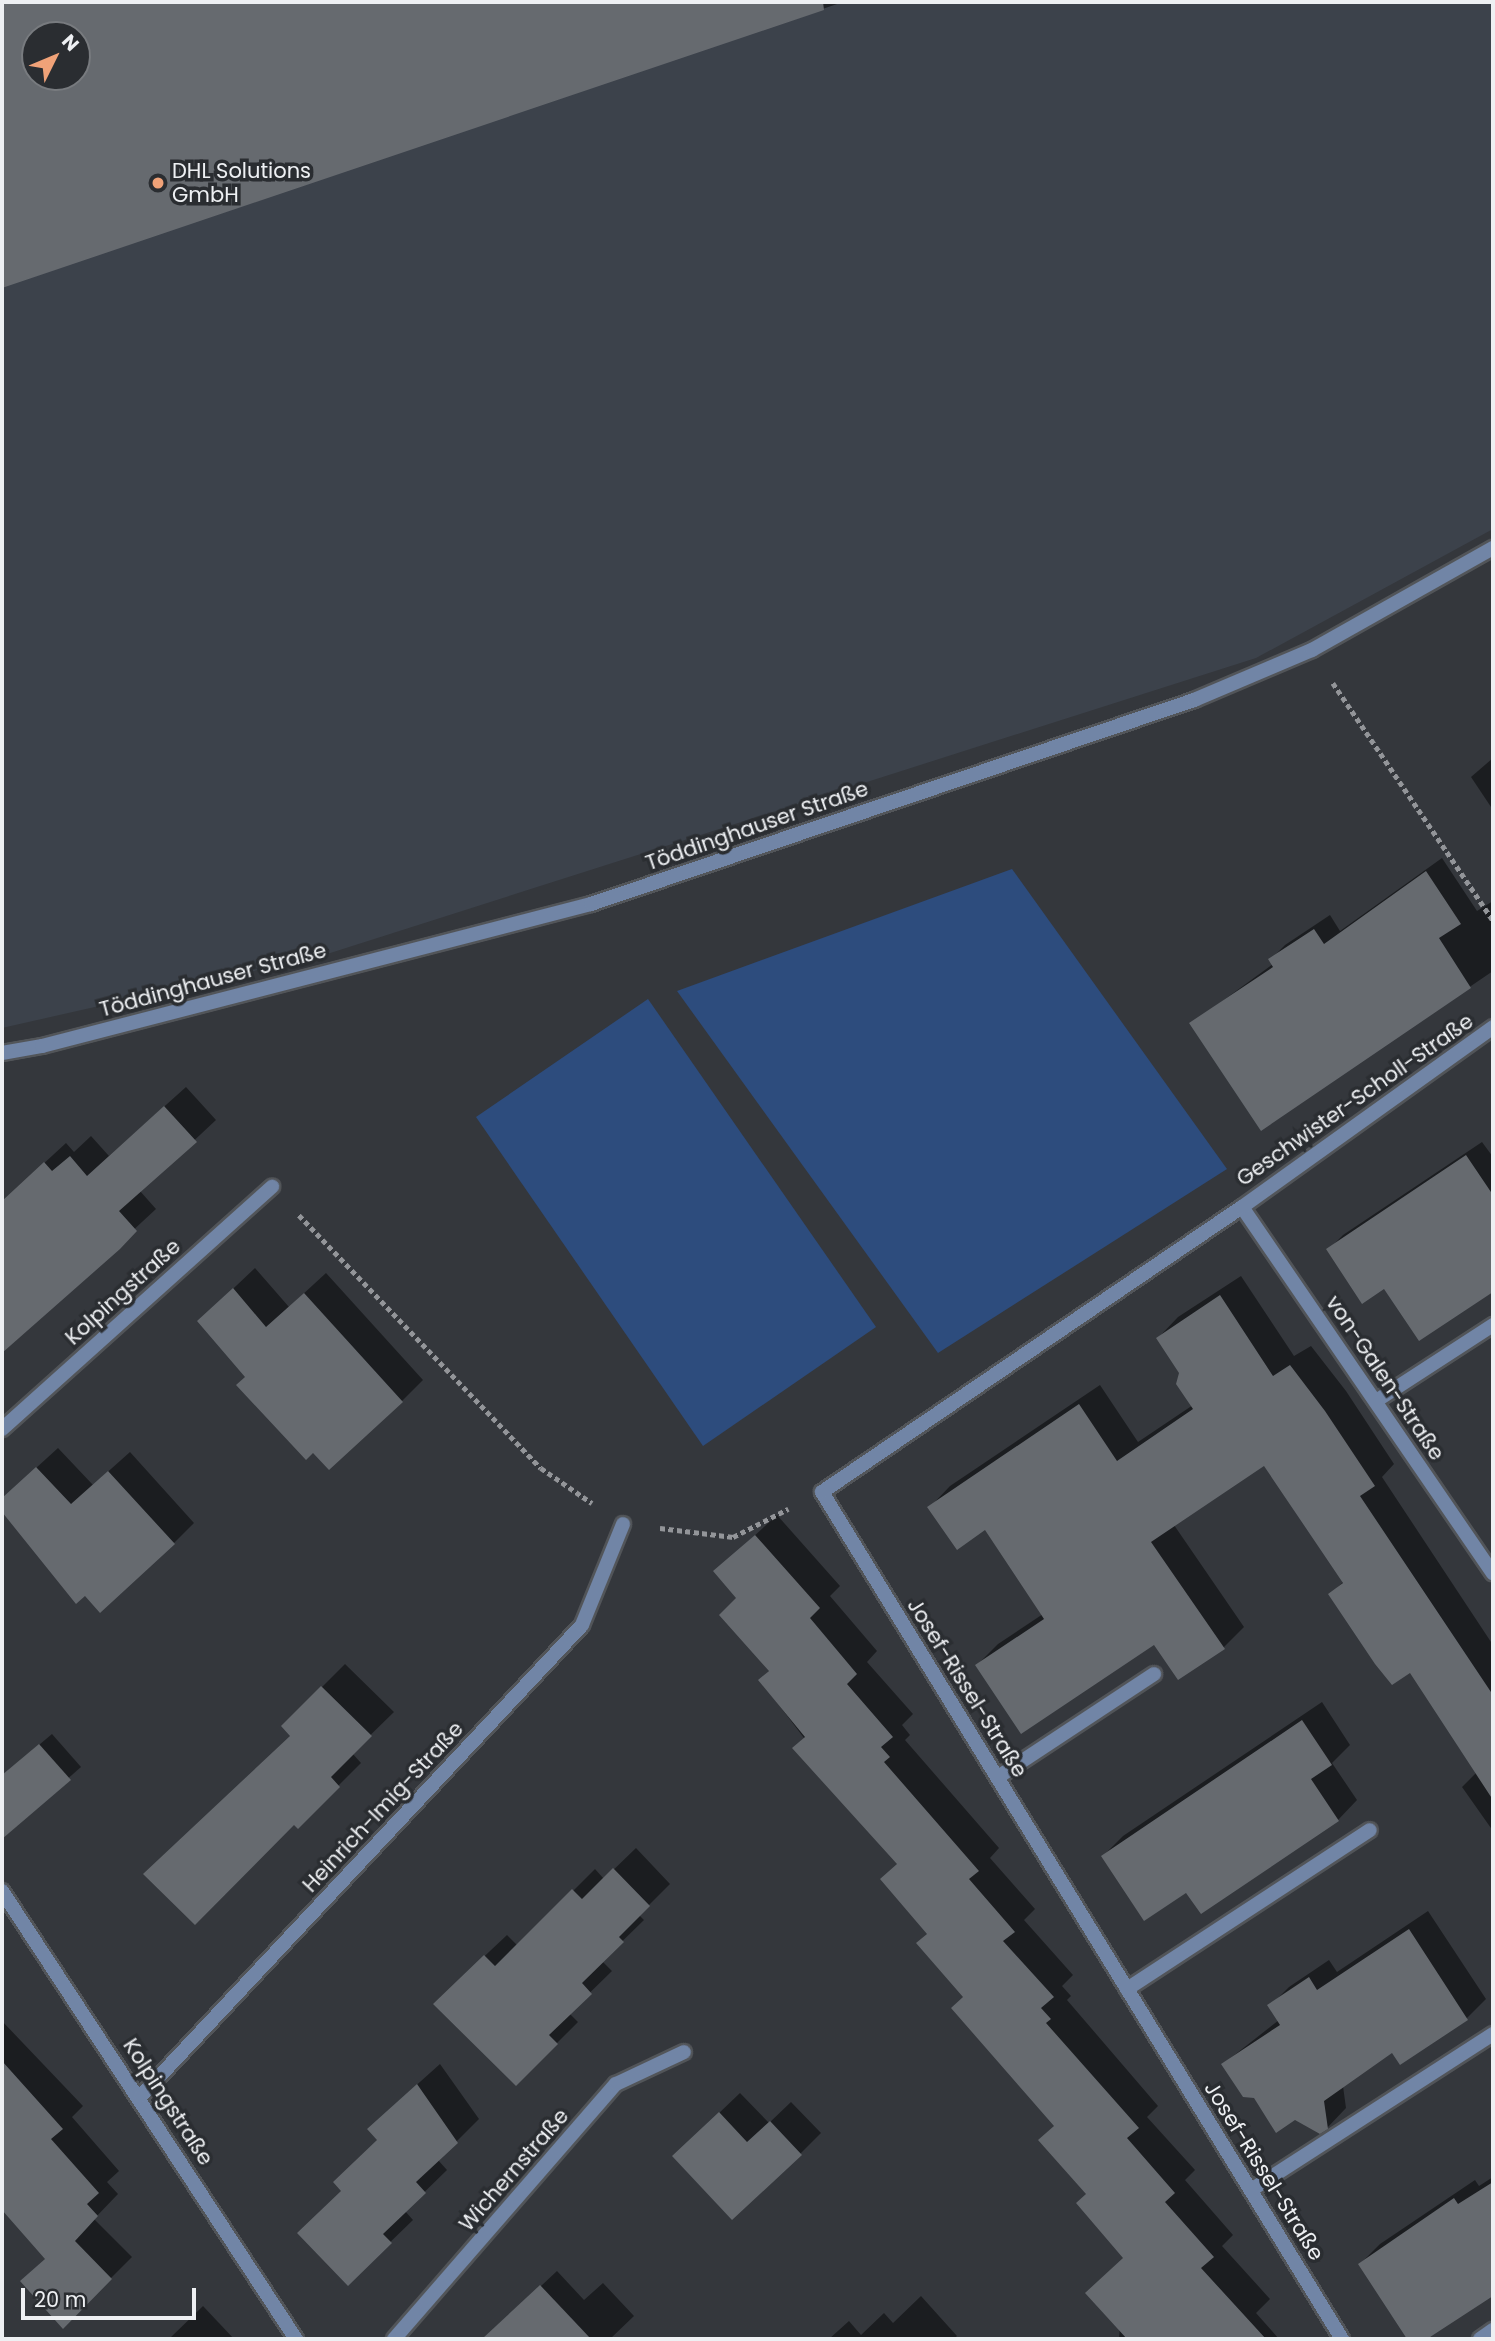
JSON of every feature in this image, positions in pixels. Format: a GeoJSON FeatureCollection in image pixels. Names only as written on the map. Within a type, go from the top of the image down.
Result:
{"type":"FeatureCollection","features":[{"type":"Feature","properties":{"kind":"street","name":"Töddinghauser Straße"},"geometry":{"type":"LineString","coordinates":[[2,1053],[42,1046],[618,895],[1194,700],[1312,650],[1493,548]]}},
{"type":"Feature","properties":{"kind":"street","name":"Geschwister-Scholl-Straße"},"geometry":{"type":"LineString","coordinates":[[1242,1207],[1493,1027]]}},
{"type":"Feature","properties":{"kind":"street","name":"Kolpingstraße"},"geometry":{"type":"LineString","coordinates":[[2,1429],[272,1187]]}},
{"type":"Feature","properties":{"kind":"street","name":"von-Galen-Straße"},"geometry":{"type":"LineString","coordinates":[[1242,1207],[1493,1573]]}},
{"type":"Feature","properties":{"kind":"street"},"geometry":{"type":"LineString","coordinates":[[822,1492],[1242,1207]]}},
{"type":"Feature","properties":{"kind":"street"},"geometry":{"type":"LineString","coordinates":[[1376,1401],[1493,1325]]}},
{"type":"Feature","properties":{"kind":"street","name":"Josef-Rissel-Straße"},"geometry":{"type":"LineString","coordinates":[[822,1492],[1342,2339]]}},
{"type":"Feature","properties":{"kind":"street","name":"Heinrich-Imig-Straße"},"geometry":{"type":"LineString","coordinates":[[141,2096],[582,1625],[623,1524]]}},
{"type":"Feature","properties":{"kind":"street"},"geometry":{"type":"LineString","coordinates":[[998,1777],[1154,1674]]}},
{"type":"Feature","properties":{"kind":"street"},"geometry":{"type":"LineString","coordinates":[[1127,1989],[1370,1830]]}},
{"type":"Feature","properties":{"kind":"street","name":"Kolpingstraße"},"geometry":{"type":"LineString","coordinates":[[2,1891],[141,2096],[296,2339]]}},
{"type":"Feature","properties":{"kind":"street"},"geometry":{"type":"LineString","coordinates":[[1251,2190],[1493,2034]]}},
{"type":"Feature","properties":{"kind":"street","name":"Wichernstraße"},"geometry":{"type":"LineString","coordinates":[[394,2339],[616,2084],[684,2052]]}},
{"type":"Feature","properties":{"kind":"street"},"geometry":{"type":"LineString","coordinates":[[1480,2339],[1493,2330]]}},
{"type":"Feature","properties":{"kind":"path"},"geometry":{"type":"LineString","coordinates":[[1357,717],[1493,920]]}},
{"type":"Feature","properties":{"kind":"path"},"geometry":{"type":"LineString","coordinates":[[272,1187],[541,1468],[623,1524],[733,1537],[822,1492]]}},
{"type":"Feature","properties":{"kind":"shaded area"},"geometry":{"type":"Polygon","coordinates":[[[2,2],[1493,2],[1493,529],[1256,658],[324,955],[2,1028],[2,2]]]}},
{"type":"Feature","properties":{"kind":"shaded area"},"geometry":{"type":"Polygon","coordinates":[[[1012,869],[1227,1169],[938,1353],[677,991],[1012,869]]]}},
{"type":"Feature","properties":{"kind":"shaded area"},"geometry":{"type":"Polygon","coordinates":[[[648,999],[876,1327],[703,1446],[476,1117],[648,999]]]}},
{"type":"Feature","properties":{"kind":"building","name":"DHL Solutions GmbH"},"geometry":{"type":"Polygon","coordinates":[[[2,2],[823,2],[824,10],[2,288],[2,2]]]}},
{"type":"Feature","properties":{"kind":"building"},"geometry":{"type":"Polygon","coordinates":[[[1426,871],[1461,924],[1439,938],[1471,988],[1261,1131],[1189,1023],[1273,967],[1268,959],[1314,929],[1324,944],[1426,871]]]}},
{"type":"Feature","properties":{"kind":"building"},"geometry":{"type":"Polygon","coordinates":[[[164,1106],[197,1142],[119,1211],[137,1231],[2,1353],[2,1201],[44,1162],[52,1171],[70,1156],[87,1176],[164,1106]]]}},
{"type":"Feature","properties":{"kind":"building"},"geometry":{"type":"Polygon","coordinates":[[[1466,1155],[1493,1195],[1493,1292],[1419,1341],[1384,1289],[1362,1304],[1326,1249],[1466,1155]]]}},
{"type":"Feature","properties":{"kind":"building"},"geometry":{"type":"Polygon","coordinates":[[[233,1288],[266,1327],[304,1293],[403,1402],[329,1470],[313,1453],[306,1460],[236,1385],[245,1377],[197,1321],[233,1288]]]}},
{"type":"Feature","properties":{"kind":"building"},"geometry":{"type":"Polygon","coordinates":[[[1220,1295],[1273,1376],[1290,1365],[1325,1411],[1375,1486],[1360,1496],[1493,1695],[1493,1800],[1410,1673],[1392,1685],[1375,1664],[1328,1594],[1343,1583],[1264,1466],[1151,1542],[1225,1649],[1178,1680],[1154,1645],[1021,1734],[975,1665],[1044,1619],[985,1530],[957,1550],[927,1507],[1079,1404],[1117,1461],[1193,1409],[1176,1384],[1179,1373],[1156,1338],[1220,1295]]]}},
{"type":"Feature","properties":{"kind":"building"},"geometry":{"type":"Polygon","coordinates":[[[36,1467],[71,1504],[108,1471],[175,1544],[100,1613],[85,1596],[76,1604],[2,1512],[2,1498],[36,1467]]]}},
{"type":"Feature","properties":{"kind":"building"},"geometry":{"type":"Polygon","coordinates":[[[755,1535],[820,1608],[810,1618],[857,1674],[847,1684],[893,1737],[881,1747],[890,1757],[884,1762],[979,1871],[969,1879],[1015,1932],[1003,1941],[1054,1997],[1041,2008],[1051,2019],[1046,2023],[1139,2128],[1127,2138],[1175,2193],[1165,2202],[1214,2257],[1201,2268],[1266,2339],[1127,2339],[1085,2293],[1123,2258],[1076,2203],[1086,2194],[1038,2140],[1054,2126],[951,2008],[963,1997],[916,1943],[927,1934],[880,1879],[897,1864],[792,1748],[805,1737],[758,1680],[769,1671],[719,1615],[736,1598],[713,1571],[755,1535]]]}},
{"type":"Feature","properties":{"kind":"building"},"geometry":{"type":"Polygon","coordinates":[[[321,1686],[372,1736],[331,1777],[340,1787],[298,1829],[294,1825],[195,1925],[143,1874],[290,1736],[281,1726],[321,1686]]]}},
{"type":"Feature","properties":{"kind":"building"},"geometry":{"type":"Polygon","coordinates":[[[1302,1720],[1332,1765],[1311,1779],[1339,1821],[1201,1914],[1186,1893],[1144,1921],[1101,1856],[1302,1720]]]}},
{"type":"Feature","properties":{"kind":"building"},"geometry":{"type":"Polygon","coordinates":[[[39,1744],[71,1780],[2,1839],[2,1775],[39,1744]]]}},
{"type":"Feature","properties":{"kind":"building"},"geometry":{"type":"Polygon","coordinates":[[[613,1868],[650,1906],[619,1937],[624,1942],[582,1983],[592,1994],[549,2035],[558,2044],[516,2086],[433,2004],[484,1955],[495,1966],[572,1889],[582,1899],[613,1868]]]}},
{"type":"Feature","properties":{"kind":"building"},"geometry":{"type":"Polygon","coordinates":[[[1409,1929],[1468,2020],[1400,2065],[1392,2053],[1324,2101],[1328,2129],[1320,2134],[1295,2120],[1276,2133],[1254,2098],[1243,2097],[1221,2064],[1280,2025],[1267,2005],[1309,1977],[1317,1990],[1409,1929]]]}},
{"type":"Feature","properties":{"kind":"building"},"geometry":{"type":"Polygon","coordinates":[[[2,2061],[63,2129],[51,2139],[99,2193],[87,2204],[98,2216],[75,2241],[112,2279],[63,2329],[20,2281],[45,2259],[2,2210],[2,2061]]]}},
{"type":"Feature","properties":{"kind":"building"},"geometry":{"type":"Polygon","coordinates":[[[417,2084],[458,2143],[416,2182],[426,2193],[383,2234],[392,2243],[348,2286],[297,2233],[341,2191],[333,2182],[377,2140],[367,2129],[417,2084]]]}},
{"type":"Feature","properties":{"kind":"building"},"geometry":{"type":"Polygon","coordinates":[[[719,2112],[747,2142],[770,2121],[802,2155],[732,2220],[672,2156],[719,2112]]]}},
{"type":"Feature","properties":{"kind":"building"},"geometry":{"type":"Polygon","coordinates":[[[1493,2182],[1493,2296],[1427,2339],[1407,2339],[1358,2264],[1454,2198],[1458,2204],[1493,2182]]]}},
{"type":"Feature","properties":{"kind":"building"},"geometry":{"type":"Polygon","coordinates":[[[540,2285],[591,2339],[482,2339],[540,2285]]]}},
{"type":"Feature","properties":{"kind":"place","name":"DHL Solutions GmbH"},"geometry":{"type":"Point","coordinates":[158,183]}}]}
